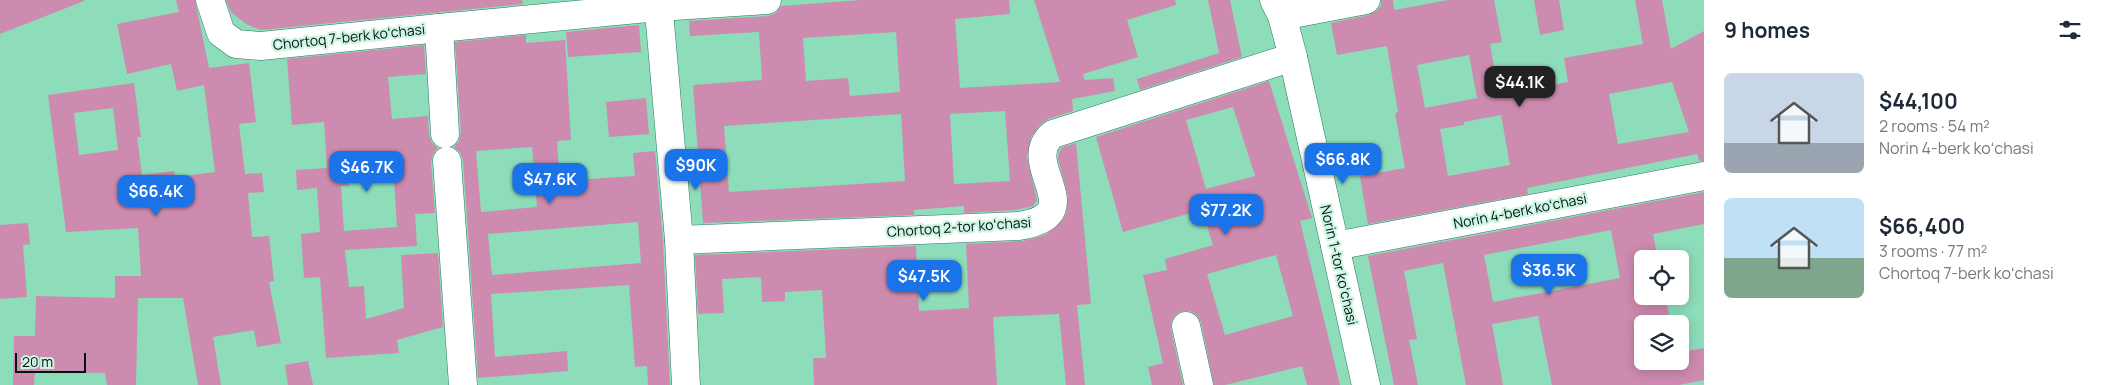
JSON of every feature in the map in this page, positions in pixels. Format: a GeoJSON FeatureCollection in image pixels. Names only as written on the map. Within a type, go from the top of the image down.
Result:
{"type":"FeatureCollection","features":[{"type":"Feature","properties":{"kind":"street","name":"Chortoq 7-berk koʻchasi"},"geometry":{"type":"LineString","coordinates":[[210,0],[222,33],[236,44],[261,46],[439,28],[445,134]]}},
{"type":"Feature","properties":{"kind":"street"},"geometry":{"type":"LineString","coordinates":[[439,28],[658,3],[767,0]]}},
{"type":"Feature","properties":{"kind":"street"},"geometry":{"type":"LineString","coordinates":[[1278,8],[1366,0]]}},
{"type":"Feature","properties":{"kind":"street"},"geometry":{"type":"LineString","coordinates":[[658,3],[679,240],[686,385]]}},
{"type":"Feature","properties":{"kind":"street","name":"Norin 1-tor koʻchasi"},"geometry":{"type":"LineString","coordinates":[[1278,8],[1293,57],[1366,385]]}},
{"type":"Feature","properties":{"kind":"street","name":"Chortoq 2-tor koʻchasi"},"geometry":{"type":"LineString","coordinates":[[679,240],[1034,224],[1045,219],[1051,213],[1053,203],[1042,148],[1046,140],[1053,134],[1293,57]]}},
{"type":"Feature","properties":{"kind":"street"},"geometry":{"type":"LineString","coordinates":[[447,161],[463,385]]}},
{"type":"Feature","properties":{"kind":"street","name":"Norin 4-berk koʻchasi"},"geometry":{"type":"LineString","coordinates":[[1335,246],[1704,176]]}},
{"type":"Feature","properties":{"kind":"street"},"geometry":{"type":"LineString","coordinates":[[1186,326],[1199,385]]}},
{"type":"Feature","properties":{"kind":"building"},"geometry":{"type":"Polygon","coordinates":[[[0,0],[84,0],[84,1],[0,34],[0,0]]]}},
{"type":"Feature","properties":{"kind":"building"},"geometry":{"type":"Polygon","coordinates":[[[176,0],[195,0],[209,68],[249,63],[256,122],[239,124],[245,174],[262,173],[264,192],[248,193],[252,237],[269,236],[274,281],[269,282],[281,343],[257,347],[254,330],[213,337],[221,385],[198,385],[183,298],[138,298],[136,385],[107,385],[105,373],[35,372],[34,385],[13,385],[14,336],[35,336],[36,296],[115,298],[115,276],[141,276],[138,228],[66,232],[48,95],[134,83],[141,137],[137,137],[142,175],[174,171],[175,177],[215,172],[204,85],[177,91],[171,64],[127,74],[117,24],[179,12],[176,0]],[[113,108],[74,113],[79,155],[118,150],[113,108]]]}},
{"type":"Feature","properties":{"kind":"building"},"geometry":{"type":"Polygon","coordinates":[[[226,0],[522,0],[523,4],[261,30],[246,24],[231,12],[226,0]]]}},
{"type":"Feature","properties":{"kind":"building"},"geometry":{"type":"Polygon","coordinates":[[[861,0],[1009,0],[1010,14],[955,19],[960,88],[1060,82],[1034,0],[1175,0],[1176,5],[1127,20],[1138,57],[1083,74],[1085,80],[1113,78],[1115,91],[1072,99],[1073,111],[1048,119],[1040,125],[1031,137],[1027,158],[1037,200],[1033,206],[1016,210],[964,213],[964,206],[914,210],[914,215],[703,223],[693,85],[762,80],[759,32],[690,36],[689,21],[768,16],[776,13],[781,6],[861,0]],[[896,32],[803,38],[806,81],[848,78],[850,96],[900,92],[896,32]],[[1005,111],[950,114],[954,184],[1010,181],[1005,111]],[[901,114],[724,126],[729,192],[905,181],[901,114]]]}},
{"type":"Feature","properties":{"kind":"building"},"geometry":{"type":"Polygon","coordinates":[[[1208,0],[1230,0],[1242,57],[1140,90],[1137,79],[1219,53],[1208,0]]]}},
{"type":"Feature","properties":{"kind":"building"},"geometry":{"type":"Polygon","coordinates":[[[1381,0],[1393,0],[1394,10],[1448,0],[1494,0],[1502,42],[1490,44],[1499,94],[1568,82],[1564,58],[1643,44],[1635,0],[1662,0],[1671,49],[1704,31],[1704,161],[1699,161],[1697,154],[1527,188],[1528,194],[1368,224],[1360,176],[1405,168],[1395,113],[1398,112],[1387,46],[1337,55],[1331,23],[1369,15],[1377,11],[1381,6],[1381,0]],[[1469,55],[1417,65],[1425,108],[1477,98],[1469,55]],[[1672,82],[1609,94],[1618,144],[1689,132],[1672,82]],[[1501,115],[1464,122],[1464,125],[1440,129],[1448,176],[1510,165],[1501,115]]]}},
{"type":"Feature","properties":{"kind":"building"},"geometry":{"type":"Polygon","coordinates":[[[1534,0],[1559,0],[1564,30],[1540,35],[1534,0]]]}},
{"type":"Feature","properties":{"kind":"building"},"geometry":{"type":"Polygon","coordinates":[[[639,25],[641,52],[568,57],[566,32],[639,25]]]}},
{"type":"Feature","properties":{"kind":"building"},"geometry":{"type":"Polygon","coordinates":[[[526,35],[526,43],[565,40],[571,140],[557,141],[560,181],[635,176],[633,153],[655,151],[663,241],[670,385],[648,385],[647,366],[635,367],[629,285],[491,294],[495,357],[567,351],[568,371],[478,378],[463,160],[460,152],[454,147],[459,141],[461,133],[455,42],[526,35]],[[532,147],[476,151],[481,212],[537,207],[532,147]],[[638,222],[488,234],[492,275],[641,263],[638,222]]]}},
{"type":"Feature","properties":{"kind":"building"},"geometry":{"type":"Polygon","coordinates":[[[424,45],[426,74],[388,77],[392,119],[428,116],[429,135],[432,143],[438,148],[433,154],[431,162],[435,213],[415,214],[417,246],[345,250],[349,287],[364,286],[366,319],[404,308],[401,255],[438,253],[443,327],[397,340],[399,353],[326,358],[320,277],[304,278],[301,234],[320,232],[317,188],[297,190],[296,170],[327,168],[324,122],[292,125],[287,59],[424,45]],[[393,165],[348,168],[349,186],[341,186],[344,231],[397,227],[393,165]]]}},
{"type":"Feature","properties":{"kind":"building"},"geometry":{"type":"Polygon","coordinates":[[[1269,81],[1312,218],[1300,221],[1340,385],[1307,385],[1302,366],[1225,385],[1214,385],[1201,322],[1197,315],[1190,311],[1183,311],[1175,315],[1171,322],[1171,329],[1183,385],[1152,385],[1148,367],[1163,363],[1143,275],[1167,270],[1165,259],[1213,245],[1202,210],[1123,232],[1096,137],[1269,81]],[[1233,107],[1186,120],[1206,189],[1255,176],[1233,107]],[[1276,255],[1207,274],[1225,335],[1293,316],[1276,255]]]}},
{"type":"Feature","properties":{"kind":"building"},"geometry":{"type":"Polygon","coordinates":[[[646,98],[649,134],[609,137],[606,102],[646,98]]]}},
{"type":"Feature","properties":{"kind":"building"},"geometry":{"type":"Polygon","coordinates":[[[1076,143],[1091,304],[1077,305],[1085,385],[1066,385],[1059,314],[993,317],[997,385],[814,385],[813,358],[826,358],[822,290],[785,292],[785,301],[762,302],[761,277],[722,279],[724,313],[698,314],[695,255],[916,246],[919,311],[969,308],[966,244],[1023,241],[1045,235],[1061,222],[1066,214],[1068,197],[1058,158],[1059,152],[1063,147],[1076,143]]]}},
{"type":"Feature","properties":{"kind":"building"},"geometry":{"type":"Polygon","coordinates":[[[1704,192],[1704,224],[1653,234],[1656,250],[1634,250],[1634,305],[1667,305],[1669,315],[1634,315],[1634,370],[1689,370],[1689,350],[1704,348],[1704,380],[1679,385],[1552,385],[1538,316],[1492,324],[1503,385],[1466,385],[1443,263],[1404,271],[1417,339],[1409,340],[1418,385],[1394,385],[1368,256],[1704,192]],[[1611,230],[1484,255],[1493,302],[1620,278],[1611,230]]]}},
{"type":"Feature","properties":{"kind":"building"},"geometry":{"type":"Polygon","coordinates":[[[28,223],[30,244],[23,245],[27,297],[0,299],[0,225],[28,223]]]}},
{"type":"Feature","properties":{"kind":"building"},"geometry":{"type":"Polygon","coordinates":[[[308,361],[313,385],[288,385],[285,365],[308,361]]]}}]}
